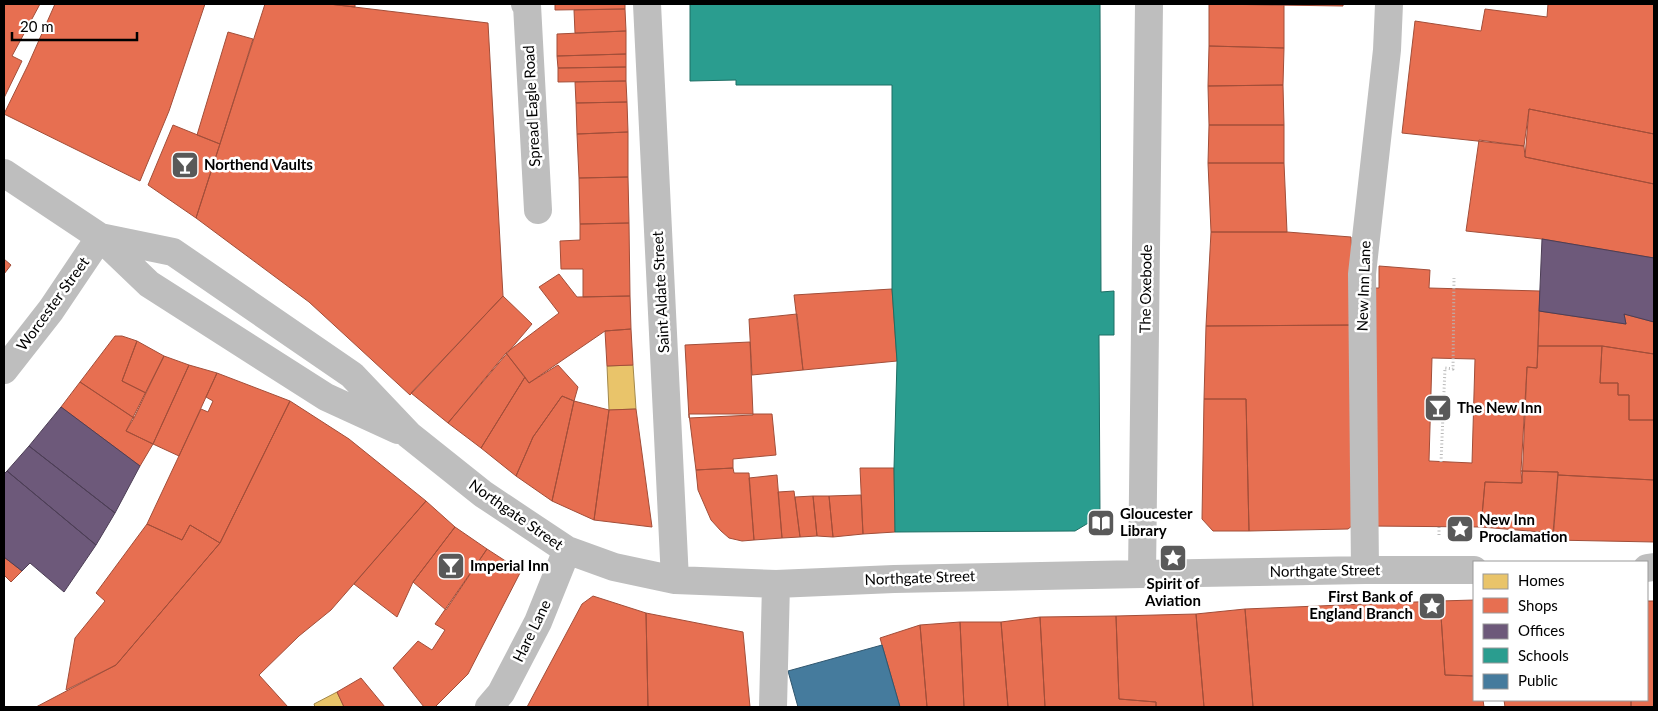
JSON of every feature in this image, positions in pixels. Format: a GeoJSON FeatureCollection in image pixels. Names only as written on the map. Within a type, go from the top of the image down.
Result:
{"type":"FeatureCollection","features":[{"type":"Feature","properties":{"kind":"street","name":"Spread Eagle Road"},"geometry":{"type":"LineString","coordinates":[[525,4],[527,4],[538,210]]}},
{"type":"Feature","properties":{"kind":"street","name":"Saint Aldate Street"},"geometry":{"type":"LineString","coordinates":[[647,4],[675,580]]}},
{"type":"Feature","properties":{"kind":"street","name":"The Oxebode"},"geometry":{"type":"LineString","coordinates":[[1142,574],[1149,4]]}},
{"type":"Feature","properties":{"kind":"street","name":"New Inn Lane"},"geometry":{"type":"LineString","coordinates":[[1364,570],[1362,274],[1387,50],[1389,4]]}},
{"type":"Feature","properties":{"kind":"street","name":"Northgate Street"},"geometry":{"type":"LineString","coordinates":[[4,174],[100,237],[149,284],[333,401],[409,435]]}},
{"type":"Feature","properties":{"kind":"street","name":"Northgate Street"},"geometry":{"type":"LineString","coordinates":[[100,237],[174,252],[352,375],[409,435],[483,494],[567,550],[614,567],[675,580],[776,584],[894,578],[1364,570],[1473,570]]}},
{"type":"Feature","properties":{"kind":"street","name":"Worcester Street"},"geometry":{"type":"LineString","coordinates":[[4,370],[51,310],[100,237]]}},
{"type":"Feature","properties":{"kind":"street","name":"Hare Lane"},"geometry":{"type":"LineString","coordinates":[[489,707],[501,693],[538,622],[567,550]]}},
{"type":"Feature","properties":{"kind":"street"},"geometry":{"type":"LineString","coordinates":[[773,707],[776,584]]}},
{"type":"Feature","properties":{"kind":"path"},"geometry":{"type":"LineString","coordinates":[[1441,462],[1445,368],[1453,369],[1454,278]]}},
{"type":"Feature","properties":{"kind":"building: Homes"},"geometry":{"type":"Polygon","coordinates":[[[633,365],[636,409],[609,410],[607,366],[633,365]]]}},
{"type":"Feature","properties":{"kind":"building: Homes"},"geometry":{"type":"Polygon","coordinates":[[[337,692],[344,707],[315,707],[314,704],[337,692]]]}},
{"type":"Feature","properties":{"kind":"building: Shops"},"geometry":{"type":"Polygon","coordinates":[[[4,4],[40,4],[12,56],[22,61],[4,98],[4,4]]]}},
{"type":"Feature","properties":{"kind":"building: Shops"},"geometry":{"type":"Polygon","coordinates":[[[55,4],[205,4],[169,111],[140,181],[4,114],[55,4]]]}},
{"type":"Feature","properties":{"kind":"building: Shops"},"geometry":{"type":"Polygon","coordinates":[[[265,4],[329,4],[488,23],[503,296],[410,395],[309,302],[196,218],[265,4]]]}},
{"type":"Feature","properties":{"kind":"building: Shops"},"geometry":{"type":"Polygon","coordinates":[[[329,4],[355,4],[355,7],[329,4]]]}},
{"type":"Feature","properties":{"kind":"building: Shops"},"geometry":{"type":"Polygon","coordinates":[[[555,4],[625,4],[625,9],[555,10],[555,4]]]}},
{"type":"Feature","properties":{"kind":"building: Shops"},"geometry":{"type":"Polygon","coordinates":[[[1209,4],[1284,5],[1284,48],[1209,46],[1209,4]]]}},
{"type":"Feature","properties":{"kind":"building: Shops"},"geometry":{"type":"Polygon","coordinates":[[[1209,4],[1343,4],[1343,6],[1209,4]]]}},
{"type":"Feature","properties":{"kind":"building: Shops"},"geometry":{"type":"Polygon","coordinates":[[[1548,4],[1654,4],[1654,134],[1529,109],[1524,146],[1402,133],[1415,21],[1481,31],[1485,9],[1547,17],[1548,4]]]}},
{"type":"Feature","properties":{"kind":"building: Shops"},"geometry":{"type":"Polygon","coordinates":[[[625,9],[626,31],[575,33],[574,10],[625,9]]]}},
{"type":"Feature","properties":{"kind":"building: Shops"},"geometry":{"type":"Polygon","coordinates":[[[626,31],[626,54],[557,56],[557,34],[626,31]]]}},
{"type":"Feature","properties":{"kind":"building: Shops"},"geometry":{"type":"Polygon","coordinates":[[[228,32],[253,39],[220,144],[197,135],[228,32]]]}},
{"type":"Feature","properties":{"kind":"building: Shops"},"geometry":{"type":"Polygon","coordinates":[[[1209,46],[1284,48],[1283,85],[1208,86],[1209,46]]]}},
{"type":"Feature","properties":{"kind":"building: Shops"},"geometry":{"type":"Polygon","coordinates":[[[626,54],[626,67],[558,68],[557,56],[626,54]]]}},
{"type":"Feature","properties":{"kind":"building: Shops"},"geometry":{"type":"Polygon","coordinates":[[[626,67],[626,81],[558,82],[558,68],[626,67]]]}},
{"type":"Feature","properties":{"kind":"building: Shops"},"geometry":{"type":"Polygon","coordinates":[[[626,81],[627,102],[576,103],[575,82],[626,81]]]}},
{"type":"Feature","properties":{"kind":"building: Shops"},"geometry":{"type":"Polygon","coordinates":[[[1283,85],[1284,125],[1209,125],[1208,86],[1283,85]]]}},
{"type":"Feature","properties":{"kind":"building: Shops"},"geometry":{"type":"Polygon","coordinates":[[[627,102],[628,132],[577,134],[576,103],[627,102]]]}},
{"type":"Feature","properties":{"kind":"building: Shops"},"geometry":{"type":"Polygon","coordinates":[[[1529,109],[1654,134],[1654,184],[1525,157],[1529,109]]]}},
{"type":"Feature","properties":{"kind":"building: Shops","name":"Northend Vaults"},"geometry":{"type":"Polygon","coordinates":[[[173,125],[220,144],[196,218],[148,185],[173,125]]]}},
{"type":"Feature","properties":{"kind":"building: Shops"},"geometry":{"type":"Polygon","coordinates":[[[1209,125],[1284,125],[1284,163],[1208,163],[1209,125]]]}},
{"type":"Feature","properties":{"kind":"building: Shops"},"geometry":{"type":"Polygon","coordinates":[[[628,132],[628,177],[579,178],[577,134],[628,132]]]}},
{"type":"Feature","properties":{"kind":"building: Shops"},"geometry":{"type":"Polygon","coordinates":[[[1479,140],[1524,146],[1525,157],[1654,184],[1654,258],[1542,239],[1466,231],[1479,140]]]}},
{"type":"Feature","properties":{"kind":"building: Shops"},"geometry":{"type":"Polygon","coordinates":[[[1208,163],[1284,163],[1287,232],[1211,232],[1208,163]]]}},
{"type":"Feature","properties":{"kind":"building: Shops"},"geometry":{"type":"Polygon","coordinates":[[[628,177],[629,223],[580,224],[579,178],[628,177]]]}},
{"type":"Feature","properties":{"kind":"building: Shops"},"geometry":{"type":"Polygon","coordinates":[[[629,223],[630,296],[583,297],[583,269],[561,269],[560,241],[580,240],[580,224],[629,223]]]}},
{"type":"Feature","properties":{"kind":"building: Shops"},"geometry":{"type":"Polygon","coordinates":[[[1211,232],[1287,232],[1351,237],[1356,325],[1206,326],[1211,232]]]}},
{"type":"Feature","properties":{"kind":"building: Shops"},"geometry":{"type":"Polygon","coordinates":[[[4,259],[11,265],[4,274],[4,259]]]}},
{"type":"Feature","properties":{"kind":"building: Shops"},"geometry":{"type":"Polygon","coordinates":[[[1379,266],[1430,270],[1429,288],[1540,291],[1537,368],[1527,367],[1522,483],[1485,482],[1481,527],[1370,526],[1374,288],[1379,288],[1379,266]],[[1432,358],[1429,461],[1472,463],[1475,359],[1432,358]]]}},
{"type":"Feature","properties":{"kind":"building: Shops"},"geometry":{"type":"Polygon","coordinates":[[[559,274],[577,297],[630,296],[631,329],[605,331],[529,383],[506,353],[559,313],[539,287],[559,274]]]}},
{"type":"Feature","properties":{"kind":"building: Shops"},"geometry":{"type":"Polygon","coordinates":[[[892,289],[897,361],[803,370],[794,295],[892,289]]]}},
{"type":"Feature","properties":{"kind":"building: Shops"},"geometry":{"type":"Polygon","coordinates":[[[503,296],[532,324],[448,423],[411,393],[503,296]]]}},
{"type":"Feature","properties":{"kind":"building: Shops"},"geometry":{"type":"Polygon","coordinates":[[[1539,311],[1626,324],[1624,314],[1654,322],[1654,354],[1602,346],[1538,346],[1539,311]]]}},
{"type":"Feature","properties":{"kind":"building: Shops"},"geometry":{"type":"Polygon","coordinates":[[[797,314],[803,370],[752,375],[749,319],[797,314]]]}},
{"type":"Feature","properties":{"kind":"building: Shops"},"geometry":{"type":"Polygon","coordinates":[[[1356,325],[1357,522],[1348,529],[1249,531],[1246,399],[1204,399],[1206,326],[1356,325]]]}},
{"type":"Feature","properties":{"kind":"building: Shops"},"geometry":{"type":"Polygon","coordinates":[[[631,329],[633,365],[607,366],[605,331],[631,329]]]}},
{"type":"Feature","properties":{"kind":"building: Shops"},"geometry":{"type":"Polygon","coordinates":[[[115,336],[122,336],[137,341],[122,381],[146,393],[134,418],[80,382],[115,336]]]}},
{"type":"Feature","properties":{"kind":"building: Shops"},"geometry":{"type":"Polygon","coordinates":[[[137,341],[164,356],[146,393],[122,381],[137,341]]]}},
{"type":"Feature","properties":{"kind":"building: Shops"},"geometry":{"type":"Polygon","coordinates":[[[750,342],[753,415],[689,418],[685,345],[750,342]]]}},
{"type":"Feature","properties":{"kind":"building: Shops"},"geometry":{"type":"Polygon","coordinates":[[[1538,346],[1602,346],[1600,383],[1618,383],[1618,395],[1629,395],[1629,420],[1654,420],[1654,480],[1558,475],[1558,472],[1521,471],[1527,367],[1537,368],[1538,346]]]}},
{"type":"Feature","properties":{"kind":"building: Shops"},"geometry":{"type":"Polygon","coordinates":[[[1602,346],[1654,354],[1654,420],[1629,420],[1629,395],[1618,395],[1618,383],[1600,383],[1602,346]]]}},
{"type":"Feature","properties":{"kind":"building: Shops"},"geometry":{"type":"Polygon","coordinates":[[[506,353],[525,377],[481,448],[448,423],[506,353]]]}},
{"type":"Feature","properties":{"kind":"building: Shops"},"geometry":{"type":"Polygon","coordinates":[[[164,356],[189,365],[153,444],[126,431],[164,356]]]}},
{"type":"Feature","properties":{"kind":"building: Shops"},"geometry":{"type":"Polygon","coordinates":[[[189,365],[217,373],[179,456],[153,444],[189,365]]]}},
{"type":"Feature","properties":{"kind":"building: Shops"},"geometry":{"type":"Polygon","coordinates":[[[558,365],[578,387],[574,401],[562,396],[533,437],[516,476],[481,448],[525,377],[529,383],[558,365]]]}},
{"type":"Feature","properties":{"kind":"building: Shops"},"geometry":{"type":"Polygon","coordinates":[[[217,373],[290,401],[220,543],[190,525],[182,540],[147,524],[201,409],[208,412],[213,401],[206,397],[217,373]]]}},
{"type":"Feature","properties":{"kind":"building: Shops"},"geometry":{"type":"Polygon","coordinates":[[[80,382],[134,418],[126,431],[153,444],[140,466],[61,407],[80,382]]]}},
{"type":"Feature","properties":{"kind":"building: Shops"},"geometry":{"type":"Polygon","coordinates":[[[562,396],[574,401],[552,501],[516,476],[533,437],[562,396]]]}},
{"type":"Feature","properties":{"kind":"building: Shops"},"geometry":{"type":"Polygon","coordinates":[[[1204,399],[1246,399],[1249,531],[1213,531],[1202,519],[1204,399]]]}},
{"type":"Feature","properties":{"kind":"building: Shops"},"geometry":{"type":"Polygon","coordinates":[[[290,401],[349,439],[426,501],[331,610],[299,636],[259,675],[288,707],[36,707],[116,665],[220,543],[290,401]]]}},
{"type":"Feature","properties":{"kind":"building: Shops"},"geometry":{"type":"Polygon","coordinates":[[[574,401],[609,410],[594,520],[552,501],[574,401]]]}},
{"type":"Feature","properties":{"kind":"building: Shops"},"geometry":{"type":"Polygon","coordinates":[[[636,409],[652,527],[594,520],[609,410],[636,409]]]}},
{"type":"Feature","properties":{"kind":"building: Shops"},"geometry":{"type":"Polygon","coordinates":[[[689,414],[772,414],[776,455],[733,459],[733,468],[696,470],[689,414]]]}},
{"type":"Feature","properties":{"kind":"building: Shops"},"geometry":{"type":"Polygon","coordinates":[[[733,468],[734,473],[749,473],[754,540],[742,541],[729,538],[721,531],[711,520],[698,490],[696,470],[733,468]]]}},
{"type":"Feature","properties":{"kind":"building: Shops"},"geometry":{"type":"Polygon","coordinates":[[[860,468],[894,468],[895,532],[863,534],[860,468]]]}},
{"type":"Feature","properties":{"kind":"building: Shops"},"geometry":{"type":"Polygon","coordinates":[[[1521,471],[1558,472],[1553,533],[1481,527],[1485,482],[1522,483],[1521,471]]]}},
{"type":"Feature","properties":{"kind":"building: Shops"},"geometry":{"type":"Polygon","coordinates":[[[777,475],[782,538],[754,540],[749,478],[777,475]]]}},
{"type":"Feature","properties":{"kind":"building: Shops"},"geometry":{"type":"Polygon","coordinates":[[[1558,475],[1654,480],[1654,542],[1553,540],[1558,475]]]}},
{"type":"Feature","properties":{"kind":"building: Shops"},"geometry":{"type":"Polygon","coordinates":[[[794,491],[800,537],[782,538],[778,492],[794,491]]]}},
{"type":"Feature","properties":{"kind":"building: Shops"},"geometry":{"type":"Polygon","coordinates":[[[861,495],[863,534],[833,537],[829,496],[861,495]]]}},
{"type":"Feature","properties":{"kind":"building: Shops"},"geometry":{"type":"Polygon","coordinates":[[[813,496],[829,496],[833,537],[817,536],[813,496]]]}},
{"type":"Feature","properties":{"kind":"building: Shops"},"geometry":{"type":"Polygon","coordinates":[[[813,496],[817,536],[800,537],[795,497],[813,496]]]}},
{"type":"Feature","properties":{"kind":"building: Shops"},"geometry":{"type":"Polygon","coordinates":[[[426,501],[455,527],[413,582],[397,617],[354,584],[426,501]]]}},
{"type":"Feature","properties":{"kind":"building: Shops"},"geometry":{"type":"Polygon","coordinates":[[[147,524],[182,540],[190,525],[220,543],[116,665],[66,690],[75,638],[105,601],[96,593],[147,524]]]}},
{"type":"Feature","properties":{"kind":"building: Shops","name":"Imperial Inn"},"geometry":{"type":"Polygon","coordinates":[[[455,527],[487,549],[446,610],[413,582],[455,527]]]}},
{"type":"Feature","properties":{"kind":"building: Shops"},"geometry":{"type":"Polygon","coordinates":[[[487,549],[521,571],[468,674],[435,707],[424,707],[393,668],[418,641],[432,650],[445,630],[435,624],[487,549]]]}},
{"type":"Feature","properties":{"kind":"building: Shops"},"geometry":{"type":"Polygon","coordinates":[[[4,557],[22,571],[11,582],[4,575],[4,557]]]}},
{"type":"Feature","properties":{"kind":"building: Shops"},"geometry":{"type":"Polygon","coordinates":[[[593,596],[646,613],[648,707],[527,707],[582,604],[593,596]]]}},
{"type":"Feature","properties":{"kind":"building: Shops"},"geometry":{"type":"Polygon","coordinates":[[[1473,600],[1473,676],[1445,675],[1440,601],[1473,600]]]}},
{"type":"Feature","properties":{"kind":"building: Shops"},"geometry":{"type":"Polygon","coordinates":[[[1440,601],[1445,675],[1473,676],[1473,701],[1483,701],[1484,707],[1253,707],[1245,609],[1440,601]]]}},
{"type":"Feature","properties":{"kind":"building: Shops"},"geometry":{"type":"Polygon","coordinates":[[[1648,601],[1654,601],[1654,707],[1631,707],[1631,701],[1648,701],[1648,601]]]}},
{"type":"Feature","properties":{"kind":"building: Shops"},"geometry":{"type":"Polygon","coordinates":[[[1245,609],[1253,707],[1204,707],[1196,614],[1245,609]]]}},
{"type":"Feature","properties":{"kind":"building: Shops"},"geometry":{"type":"Polygon","coordinates":[[[646,613],[743,632],[750,707],[648,707],[646,613]]]}},
{"type":"Feature","properties":{"kind":"building: Shops"},"geometry":{"type":"Polygon","coordinates":[[[1196,614],[1204,707],[1156,707],[1156,702],[1119,699],[1116,616],[1196,614]]]}},
{"type":"Feature","properties":{"kind":"building: Shops"},"geometry":{"type":"Polygon","coordinates":[[[1116,616],[1119,699],[1156,702],[1156,707],[1045,707],[1040,617],[1116,616]]]}},
{"type":"Feature","properties":{"kind":"building: Shops"},"geometry":{"type":"Polygon","coordinates":[[[1040,617],[1045,707],[1008,707],[1001,622],[1040,617]]]}},
{"type":"Feature","properties":{"kind":"building: Shops"},"geometry":{"type":"Polygon","coordinates":[[[960,622],[964,707],[927,707],[920,625],[960,622]]]}},
{"type":"Feature","properties":{"kind":"building: Shops"},"geometry":{"type":"Polygon","coordinates":[[[960,622],[1001,622],[1008,707],[964,707],[960,622]]]}},
{"type":"Feature","properties":{"kind":"building: Shops"},"geometry":{"type":"Polygon","coordinates":[[[920,625],[927,707],[900,707],[880,638],[920,625]]]}},
{"type":"Feature","properties":{"kind":"building: Shops"},"geometry":{"type":"Polygon","coordinates":[[[361,678],[385,707],[344,707],[337,692],[361,678]]]}},
{"type":"Feature","properties":{"kind":"building: Shops"},"geometry":{"type":"Polygon","coordinates":[[[1504,701],[1631,701],[1631,707],[1505,707],[1504,701]]]}},
{"type":"Feature","properties":{"kind":"building: Offices"},"geometry":{"type":"Polygon","coordinates":[[[1542,239],[1654,258],[1654,322],[1624,314],[1626,324],[1539,311],[1542,239]]]}},
{"type":"Feature","properties":{"kind":"building: Offices"},"geometry":{"type":"Polygon","coordinates":[[[61,407],[140,466],[115,513],[29,446],[61,407]]]}},
{"type":"Feature","properties":{"kind":"building: Offices"},"geometry":{"type":"Polygon","coordinates":[[[29,446],[115,513],[96,545],[7,471],[29,446]]]}},
{"type":"Feature","properties":{"kind":"building: Offices"},"geometry":{"type":"Polygon","coordinates":[[[7,471],[96,545],[64,592],[30,563],[22,571],[4,557],[4,474],[7,471]]]}},
{"type":"Feature","properties":{"kind":"building: Schools"},"geometry":{"type":"Polygon","coordinates":[[[690,4],[1100,4],[1101,292],[1114,291],[1114,335],[1099,335],[1100,516],[1075,531],[895,532],[894,468],[897,361],[892,289],[892,85],[736,85],[736,80],[690,81],[690,4]]]}},
{"type":"Feature","properties":{"kind":"building: Public"},"geometry":{"type":"Polygon","coordinates":[[[882,645],[900,707],[798,707],[788,671],[882,645]]]}},
{"type":"Feature","properties":{"kind":"place","name":"Northend Vaults"},"geometry":{"type":"Point","coordinates":[185,165]}},
{"type":"Feature","properties":{"kind":"place","name":"The New Inn"},"geometry":{"type":"Point","coordinates":[1438,408]}},
{"type":"Feature","properties":{"kind":"place","name":"Gloucester Library"},"geometry":{"type":"Point","coordinates":[1101,523]}},
{"type":"Feature","properties":{"kind":"place","name":"New Inn Proclamation"},"geometry":{"type":"Point","coordinates":[1460,529]}},
{"type":"Feature","properties":{"kind":"place","name":"Spirit of Aviation"},"geometry":{"type":"Point","coordinates":[1173,558]}},
{"type":"Feature","properties":{"kind":"place","name":"Imperial Inn"},"geometry":{"type":"Point","coordinates":[451,566]}},
{"type":"Feature","properties":{"kind":"place","name":"First Bank of England Branch"},"geometry":{"type":"Point","coordinates":[1432,606]}}]}
